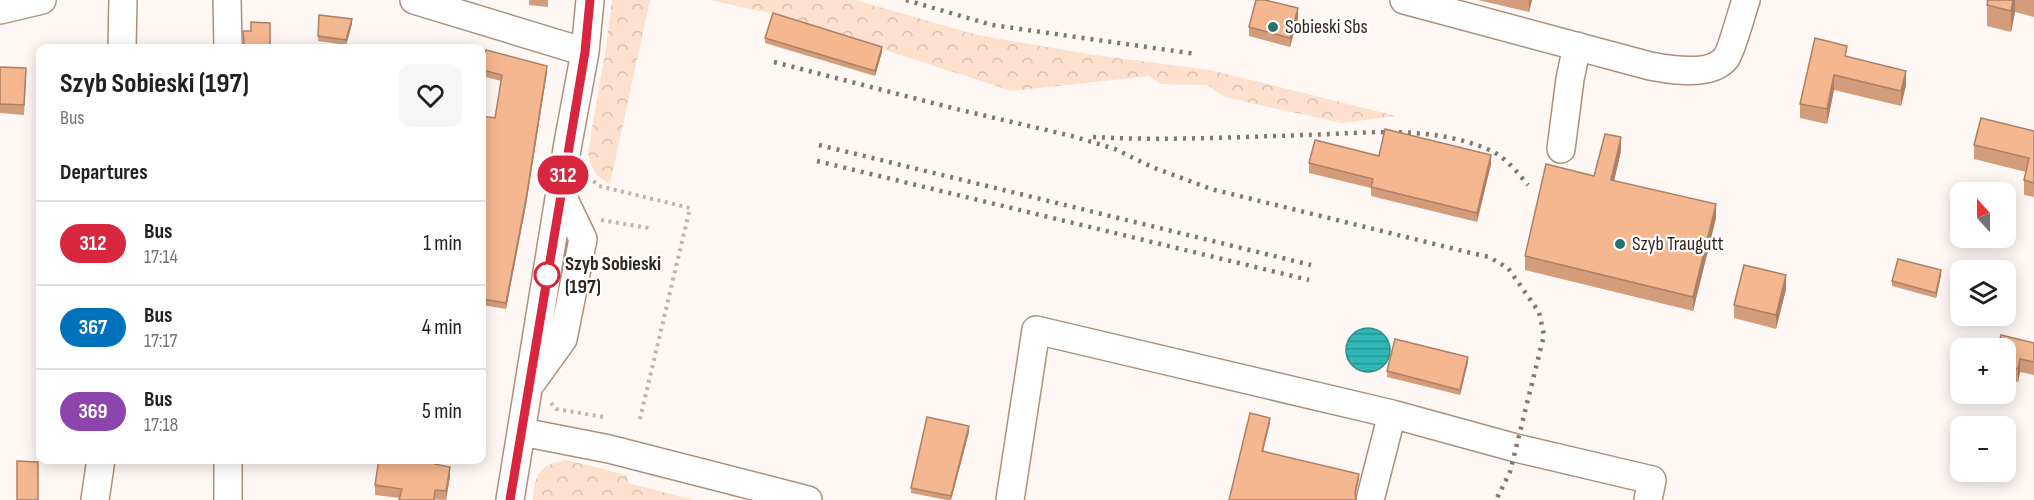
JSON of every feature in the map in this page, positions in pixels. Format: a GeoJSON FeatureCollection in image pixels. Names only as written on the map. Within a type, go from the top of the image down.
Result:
{"type":"FeatureCollection","features":[{"type":"Feature","properties":{"kind":"street"},"geometry":{"type":"LineString","coordinates":[[0,10],[42,0]]}},
{"type":"Feature","properties":{"kind":"street"},"geometry":{"type":"LineString","coordinates":[[122,44],[123,0]]}},
{"type":"Feature","properties":{"kind":"street"},"geometry":{"type":"LineString","coordinates":[[227,0],[228,44]]}},
{"type":"Feature","properties":{"kind":"street"},"geometry":{"type":"LineString","coordinates":[[414,0],[585,52]]}},
{"type":"Feature","properties":{"kind":"street"},"geometry":{"type":"LineString","coordinates":[[510,500],[585,52],[590,0]]}},
{"type":"Feature","properties":{"kind":"street"},"geometry":{"type":"LineString","coordinates":[[1404,0],[1650,66],[1677,70],[1706,70],[1726,58],[1746,0]]}},
{"type":"Feature","properties":{"kind":"street"},"geometry":{"type":"LineString","coordinates":[[1561,149],[1570,79],[1577,46]]}},
{"type":"Feature","properties":{"kind":"street"},"geometry":{"type":"LineString","coordinates":[[1010,500],[1036,330],[1392,414],[1516,448],[1652,480],[1648,500]]}},
{"type":"Feature","properties":{"kind":"street"},"geometry":{"type":"LineString","coordinates":[[1370,500],[1392,414]]}},
{"type":"Feature","properties":{"kind":"street"},"geometry":{"type":"LineString","coordinates":[[522,432],[609,449],[808,500]]}},
{"type":"Feature","properties":{"kind":"street"},"geometry":{"type":"LineString","coordinates":[[95,500],[100,464]]}},
{"type":"Feature","properties":{"kind":"street"},"geometry":{"type":"LineString","coordinates":[[228,464],[228,500]]}},
{"type":"Feature","properties":{"kind":"path"},"geometry":{"type":"LineString","coordinates":[[586,171],[589,178],[599,186],[690,208],[639,423]]}},
{"type":"Feature","properties":{"kind":"green space"},"geometry":{"type":"Polygon","coordinates":[[[612,0],[650,0],[610,184],[594,171],[588,152],[612,0]]]}},
{"type":"Feature","properties":{"kind":"green space"},"geometry":{"type":"Polygon","coordinates":[[[710,0],[855,0],[977,35],[1094,55],[1210,70],[1396,116],[1342,123],[1224,97],[1208,85],[1161,84],[1149,76],[1012,91],[770,13],[710,0]]]}},
{"type":"Feature","properties":{"kind":"green space"},"geometry":{"type":"Polygon","coordinates":[[[566,460],[627,475],[628,483],[693,500],[533,500],[535,483],[540,472],[550,465],[566,460]]]}},
{"type":"Feature","properties":{"kind":"water"},"geometry":{"type":"Polygon","coordinates":[[[1368,328],[1384,334],[1390,350],[1384,366],[1368,372],[1352,366],[1346,350],[1352,334],[1368,328]]]}},
{"type":"Feature","properties":{"kind":"building","name":"Sobieski Sbs"},"geometry":{"type":"Polygon","coordinates":[[[1256,0],[1298,8],[1290,38],[1249,27],[1256,0]]]}},
{"type":"Feature","properties":{"kind":"building"},"geometry":{"type":"Polygon","coordinates":[[[1988,0],[2013,0],[2011,11],[1987,5],[1988,0]]]}},
{"type":"Feature","properties":{"kind":"building"},"geometry":{"type":"Polygon","coordinates":[[[773,13],[882,47],[875,71],[765,38],[773,13]]]}},
{"type":"Feature","properties":{"kind":"building"},"geometry":{"type":"Polygon","coordinates":[[[319,15],[352,19],[346,40],[318,36],[319,15]]]}},
{"type":"Feature","properties":{"kind":"building"},"geometry":{"type":"Polygon","coordinates":[[[251,22],[270,23],[270,44],[243,44],[243,31],[251,31],[251,22]]]}},
{"type":"Feature","properties":{"kind":"building"},"geometry":{"type":"Polygon","coordinates":[[[1815,38],[1847,46],[1845,56],[1906,71],[1901,91],[1834,75],[1827,109],[1800,104],[1815,38]]]}},
{"type":"Feature","properties":{"kind":"building"},"geometry":{"type":"Polygon","coordinates":[[[486,50],[547,66],[526,199],[506,303],[486,300],[486,117],[495,118],[502,75],[486,71],[486,50]]]}},
{"type":"Feature","properties":{"kind":"building"},"geometry":{"type":"Polygon","coordinates":[[[0,67],[26,68],[24,105],[0,104],[0,67]]]}},
{"type":"Feature","properties":{"kind":"building"},"geometry":{"type":"Polygon","coordinates":[[[1981,118],[2034,131],[2034,183],[2024,180],[2029,158],[1974,145],[1981,118]]]}},
{"type":"Feature","properties":{"kind":"building"},"geometry":{"type":"Polygon","coordinates":[[[1385,129],[1491,155],[1477,213],[1371,187],[1373,179],[1309,163],[1315,140],[1379,156],[1385,129]]]}},
{"type":"Feature","properties":{"kind":"building","name":"Szyb Traugutt"},"geometry":{"type":"Polygon","coordinates":[[[1605,134],[1621,137],[1611,180],[1716,204],[1693,297],[1525,256],[1546,164],[1594,176],[1605,134]]]}},
{"type":"Feature","properties":{"kind":"building"},"geometry":{"type":"Polygon","coordinates":[[[1898,259],[1941,270],[1936,293],[1892,281],[1898,259]]]}},
{"type":"Feature","properties":{"kind":"building"},"geometry":{"type":"Polygon","coordinates":[[[1744,265],[1786,275],[1776,315],[1734,305],[1744,265]]]}},
{"type":"Feature","properties":{"kind":"building"},"geometry":{"type":"Polygon","coordinates":[[[1395,339],[1468,357],[1460,390],[1387,371],[1395,339]]]}},
{"type":"Feature","properties":{"kind":"building"},"geometry":{"type":"Polygon","coordinates":[[[2016,339],[2034,343],[2034,362],[2020,359],[2018,369],[2016,368],[2016,339]]]}},
{"type":"Feature","properties":{"kind":"building"},"geometry":{"type":"Polygon","coordinates":[[[1250,413],[1270,418],[1262,451],[1359,474],[1355,492],[1356,500],[1229,500],[1250,413]]]}},
{"type":"Feature","properties":{"kind":"building"},"geometry":{"type":"Polygon","coordinates":[[[927,417],[969,426],[951,496],[911,488],[927,417]]]}},
{"type":"Feature","properties":{"kind":"building"},"geometry":{"type":"Polygon","coordinates":[[[17,461],[36,462],[38,464],[38,500],[17,500],[17,461]]]}},
{"type":"Feature","properties":{"kind":"building"},"geometry":{"type":"Polygon","coordinates":[[[378,464],[434,464],[450,467],[446,491],[435,490],[434,500],[399,500],[402,489],[375,485],[378,464]]]}},
{"type":"Feature","properties":{"kind":"railway"},"geometry":{"type":"LineString","coordinates":[[906,0],[992,25],[1196,54]]}},
{"type":"Feature","properties":{"kind":"railway"},"geometry":{"type":"LineString","coordinates":[[774,62],[1072,136],[1115,149],[1152,167],[1211,189],[1489,257],[1508,268],[1539,312],[1544,335],[1510,472],[1496,500]]}},
{"type":"Feature","properties":{"kind":"railway"},"geometry":{"type":"LineString","coordinates":[[1093,137],[1173,139],[1375,132],[1421,133],[1465,141],[1487,149],[1510,164],[1528,185]]}},
{"type":"Feature","properties":{"kind":"railway"},"geometry":{"type":"LineString","coordinates":[[819,145],[1311,265]]}},
{"type":"Feature","properties":{"kind":"railway"},"geometry":{"type":"LineString","coordinates":[[817,161],[1309,280]]}},
{"type":"Feature","properties":{"kind":"bus line","name":"312"},"geometry":{"type":"LineString","coordinates":[[510,500],[565,159],[585,52],[590,0]]}},
{"type":"Feature","properties":{"kind":"place","name":"Sobieski Sbs"},"geometry":{"type":"Point","coordinates":[1273,27]}},
{"type":"Feature","properties":{"kind":"place","name":"Szyb Traugutt"},"geometry":{"type":"Point","coordinates":[1620,244]}},
{"type":"Feature","properties":{"kind":"place","name":"Szyb Sobieski (197)"},"geometry":{"type":"Point","coordinates":[547,275]}}]}
